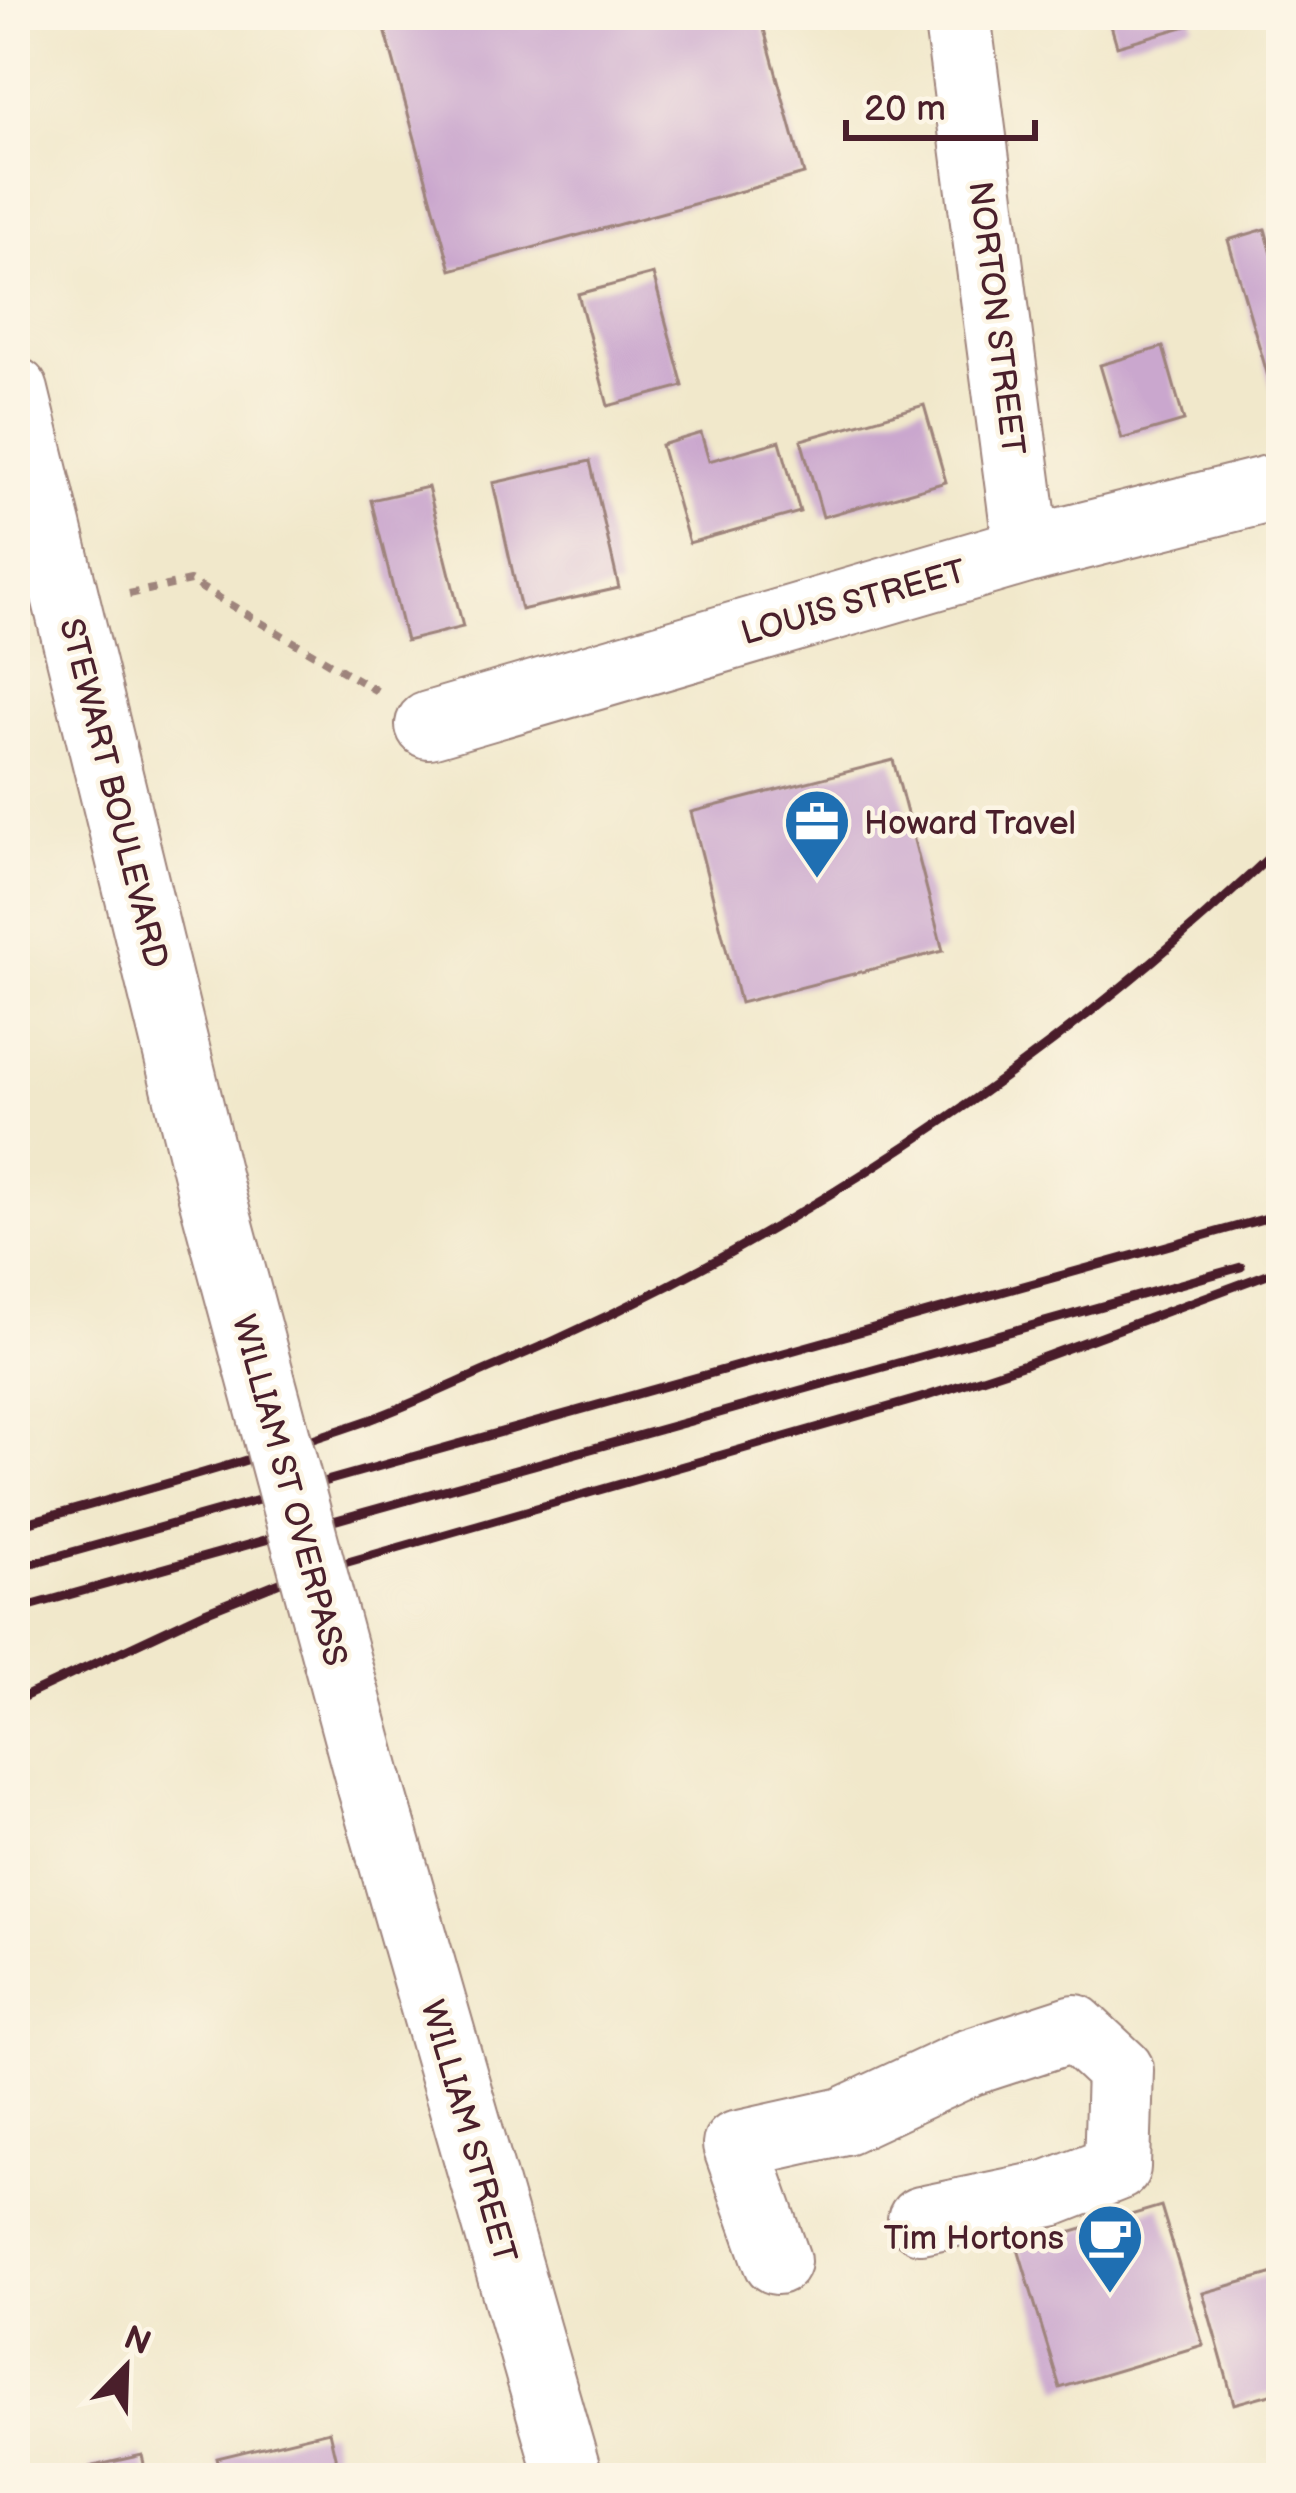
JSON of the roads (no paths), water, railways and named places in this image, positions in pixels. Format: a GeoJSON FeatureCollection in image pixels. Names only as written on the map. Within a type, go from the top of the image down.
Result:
{"type":"FeatureCollection","features":[{"type":"Feature","properties":{"kind":"main road","name":"NORTON STREET"},"geometry":{"type":"LineString","coordinates":[[957,15],[1027,550]]}},
{"type":"Feature","properties":{"kind":"main road","name":"STEWART BOULEVARD"},"geometry":{"type":"LineString","coordinates":[[15,391],[212,1196]]}},
{"type":"Feature","properties":{"kind":"main road","name":"LOUIS STREET"},"geometry":{"type":"LineString","coordinates":[[428,725],[1027,550],[1281,486]]}},
{"type":"Feature","properties":{"kind":"main road","name":"WILLIAM ST OVERPASS"},"geometry":{"type":"LineString","coordinates":[[212,1196],[370,1784]]}},
{"type":"Feature","properties":{"kind":"main road","name":"WILLIAM STREET"},"geometry":{"type":"LineString","coordinates":[[370,1784],[569,2478]]}},
{"type":"Feature","properties":{"kind":"main road"},"geometry":{"type":"LineString","coordinates":[[777,2261],[736,2145],[844,2121],[968,2063],[1075,2028],[1120,2070],[1118,2167],[1052,2193],[921,2220]]}},
{"type":"Feature","properties":{"kind":"railway"},"geometry":{"type":"LineString","coordinates":[[15,1526],[372,1419],[598,1320],[705,1266],[909,1144],[1007,1076],[1193,927],[1281,846]]}},
{"type":"Feature","properties":{"kind":"railway"},"geometry":{"type":"LineString","coordinates":[[15,1568],[1281,1214]]}},
{"type":"Feature","properties":{"kind":"railway"},"geometry":{"type":"LineString","coordinates":[[15,1610],[1241,1267]]}},
{"type":"Feature","properties":{"kind":"railway"},"geometry":{"type":"LineString","coordinates":[[15,1701],[285,1580],[924,1397],[1281,1269]]}},
{"type":"Feature","properties":{"kind":"place","name":"Howard Travel"},"geometry":{"type":"Point","coordinates":[817,881]}},
{"type":"Feature","properties":{"kind":"place","name":"Tim Hortons"},"geometry":{"type":"Point","coordinates":[1110,2296]}}]}
